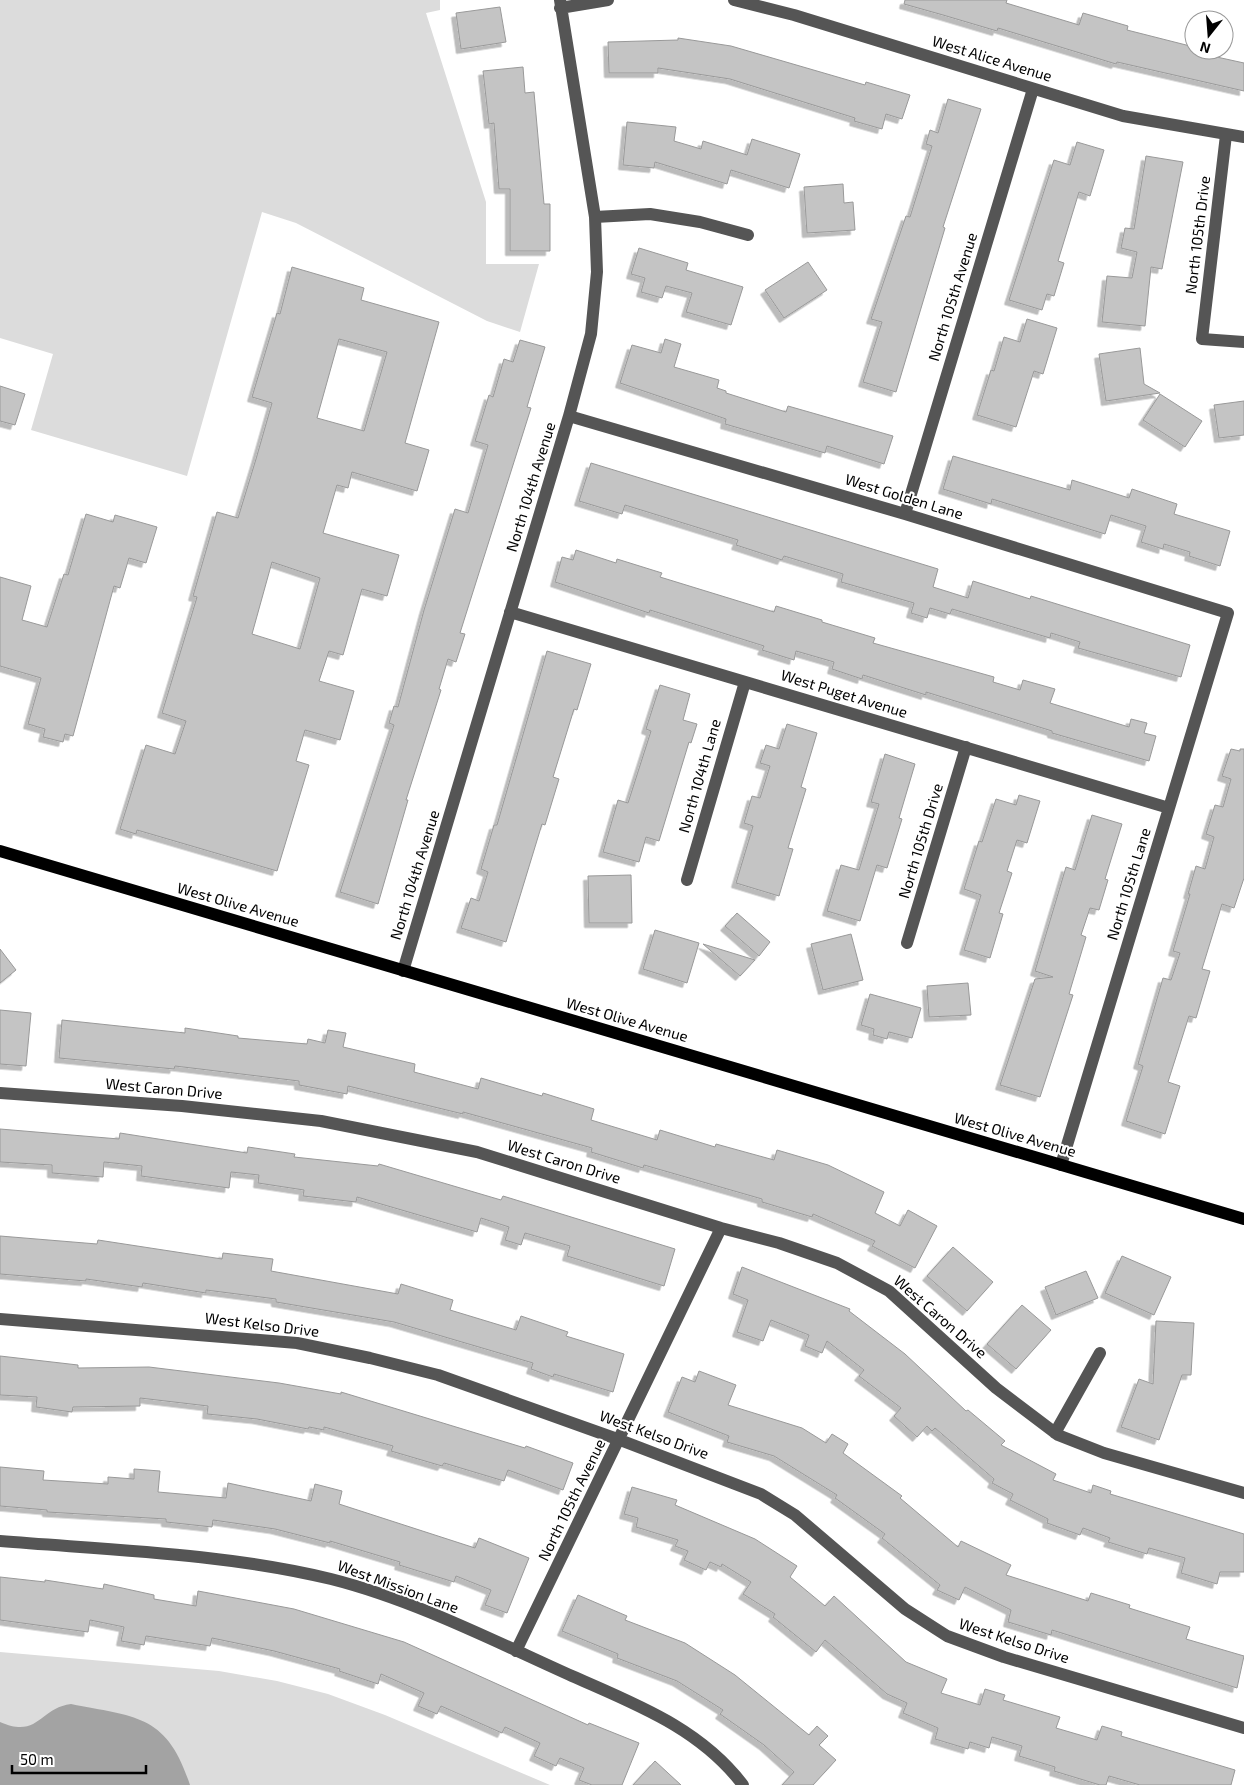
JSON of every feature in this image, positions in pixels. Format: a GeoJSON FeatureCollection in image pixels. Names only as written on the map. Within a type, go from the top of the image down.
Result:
{"type":"FeatureCollection","features":[{"type":"Feature","properties":{"kind":"main road","name":"West Olive Avenue"},"geometry":{"type":"LineString","coordinates":[[0,852],[1244,1219]]}},
{"type":"Feature","properties":{"kind":"street"},"geometry":{"type":"LineString","coordinates":[[560,4],[608,0]]}},
{"type":"Feature","properties":{"kind":"street","name":"West Alice Avenue"},"geometry":{"type":"LineString","coordinates":[[734,0],[794,15],[1123,116],[1244,137]]}},
{"type":"Feature","properties":{"kind":"street","name":"North 104th Avenue"},"geometry":{"type":"LineString","coordinates":[[403,971],[569,416],[591,334],[597,272],[595,217],[574,78],[560,4]]}},
{"type":"Feature","properties":{"kind":"street","name":"North 105th Avenue"},"geometry":{"type":"LineString","coordinates":[[905,514],[1032,89]]}},
{"type":"Feature","properties":{"kind":"street","name":"North 105th Drive"},"geometry":{"type":"LineString","coordinates":[[1226,134],[1202,339],[1244,342]]}},
{"type":"Feature","properties":{"kind":"street"},"geometry":{"type":"LineString","coordinates":[[595,217],[650,214],[700,222],[748,235]]}},
{"type":"Feature","properties":{"kind":"street","name":"West Golden Lane"},"geometry":{"type":"LineString","coordinates":[[569,416],[905,514],[1228,613]]}},
{"type":"Feature","properties":{"kind":"street","name":"West Puget Avenue"},"geometry":{"type":"LineString","coordinates":[[510,612],[1169,808]]}},
{"type":"Feature","properties":{"kind":"street","name":"North 105th Lane"},"geometry":{"type":"LineString","coordinates":[[1061,1165],[1228,613]]}},
{"type":"Feature","properties":{"kind":"street","name":"North 104th Lane"},"geometry":{"type":"LineString","coordinates":[[687,880],[745,682]]}},
{"type":"Feature","properties":{"kind":"street","name":"North 105th Drive"},"geometry":{"type":"LineString","coordinates":[[907,943],[966,747]]}},
{"type":"Feature","properties":{"kind":"street","name":"West Caron Drive"},"geometry":{"type":"LineString","coordinates":[[0,1093],[182,1106],[321,1121],[478,1152],[721,1228],[779,1243],[837,1263],[888,1291],[996,1388],[1055,1433],[1104,1453],[1244,1493]]}},
{"type":"Feature","properties":{"kind":"street","name":"North 105th Avenue"},"geometry":{"type":"LineString","coordinates":[[516,1651],[620,1440],[721,1228]]}},
{"type":"Feature","properties":{"kind":"street","name":"West Kelso Drive"},"geometry":{"type":"LineString","coordinates":[[0,1319],[227,1336],[306,1345],[438,1375],[721,1477],[768,1498],[795,1515],[905,1609],[947,1636],[1004,1657],[1244,1728]]}},
{"type":"Feature","properties":{"kind":"street"},"geometry":{"type":"LineString","coordinates":[[1055,1433],[1100,1353]]}},
{"type":"Feature","properties":{"kind":"street","name":"West Mission Lane"},"geometry":{"type":"LineString","coordinates":[[0,1541],[220,1560],[331,1580],[409,1605],[665,1718],[721,1760],[743,1785]]}},
{"type":"Feature","properties":{"kind":"shaded area"},"geometry":{"type":"Polygon","coordinates":[[[0,0],[440,0],[440,10],[426,13],[486,202],[486,264],[539,264],[520,332],[487,321],[296,223],[262,212],[187,476],[31,430],[53,354],[0,338],[0,0]]]}},
{"type":"Feature","properties":{"kind":"shaded area"},"geometry":{"type":"Polygon","coordinates":[[[0,1652],[219,1671],[277,1681],[328,1694],[385,1715],[550,1785],[0,1785],[0,1652]]]}},
{"type":"Feature","properties":{"kind":"shaded area"},"geometry":{"type":"Polygon","coordinates":[[[71,1704],[114,1712],[146,1723],[171,1744],[181,1762],[190,1785],[0,1785],[0,1722],[23,1727],[31,1725],[52,1711],[71,1704]]]}},
{"type":"Feature","properties":{"kind":"building"},"geometry":{"type":"Polygon","coordinates":[[[905,0],[1007,0],[1006,3],[1079,25],[1083,13],[1128,26],[1127,30],[1184,44],[1184,60],[1230,60],[1244,63],[1244,91],[1117,62],[1116,64],[998,28],[997,31],[904,4],[905,0]]]}},
{"type":"Feature","properties":{"kind":"building"},"geometry":{"type":"Polygon","coordinates":[[[500,7],[506,42],[461,49],[456,13],[500,7]]]}},
{"type":"Feature","properties":{"kind":"building"},"geometry":{"type":"Polygon","coordinates":[[[678,38],[731,46],[865,85],[866,82],[910,95],[902,119],[886,114],[882,129],[854,121],[855,118],[730,79],[658,68],[658,73],[609,73],[608,42],[678,40],[678,38]]]}},
{"type":"Feature","properties":{"kind":"building"},"geometry":{"type":"Polygon","coordinates":[[[523,67],[525,93],[534,92],[544,204],[550,204],[550,251],[510,251],[510,189],[499,189],[494,123],[489,124],[483,71],[523,67]]]}},
{"type":"Feature","properties":{"kind":"building"},"geometry":{"type":"Polygon","coordinates":[[[948,99],[981,109],[943,227],[945,228],[896,392],[863,382],[882,322],[871,319],[906,216],[910,217],[932,146],[926,144],[930,130],[938,133],[948,99]]]}},
{"type":"Feature","properties":{"kind":"building"},"geometry":{"type":"Polygon","coordinates":[[[627,122],[676,127],[674,141],[701,149],[703,141],[747,155],[752,139],[800,154],[789,188],[731,170],[727,184],[655,162],[654,168],[623,165],[627,122]]]}},
{"type":"Feature","properties":{"kind":"building"},"geometry":{"type":"Polygon","coordinates":[[[1077,142],[1104,150],[1090,196],[1079,192],[1058,261],[1064,263],[1054,296],[1047,294],[1042,310],[1009,300],[1054,160],[1070,165],[1077,142]]]}},
{"type":"Feature","properties":{"kind":"building"},"geometry":{"type":"Polygon","coordinates":[[[1146,156],[1183,162],[1162,269],[1151,267],[1145,326],[1102,322],[1107,276],[1132,278],[1137,252],[1121,248],[1125,228],[1134,229],[1146,156]]]}},
{"type":"Feature","properties":{"kind":"building"},"geometry":{"type":"Polygon","coordinates":[[[843,184],[844,203],[853,202],[855,230],[807,233],[804,187],[843,184]]]}},
{"type":"Feature","properties":{"kind":"building"},"geometry":{"type":"Polygon","coordinates":[[[639,248],[688,263],[686,270],[743,287],[731,325],[686,312],[692,293],[666,286],[662,298],[641,292],[645,278],[631,274],[639,248]]]}},
{"type":"Feature","properties":{"kind":"building"},"geometry":{"type":"Polygon","coordinates":[[[808,262],[827,290],[784,318],[765,290],[808,262]]]}},
{"type":"Feature","properties":{"kind":"building"},"geometry":{"type":"Polygon","coordinates":[[[292,267],[364,288],[361,300],[439,322],[405,443],[429,450],[417,491],[352,472],[348,488],[337,485],[323,533],[399,555],[387,596],[362,589],[343,655],[329,651],[319,681],[354,691],[340,740],[305,730],[296,761],[309,765],[277,871],[137,830],[136,834],[120,829],[146,745],[175,754],[186,721],[162,713],[197,597],[193,596],[217,512],[238,518],[256,459],[272,403],[252,397],[277,313],[280,314],[292,267]],[[339,339],[317,418],[364,431],[387,352],[339,339]],[[272,562],[252,634],[300,649],[320,578],[272,562]]]}},
{"type":"Feature","properties":{"kind":"building"},"geometry":{"type":"Polygon","coordinates":[[[1027,319],[1057,328],[1043,374],[1034,371],[1016,427],[977,415],[991,370],[994,371],[1004,337],[1020,342],[1027,319]]]}},
{"type":"Feature","properties":{"kind":"building"},"geometry":{"type":"Polygon","coordinates":[[[665,339],[681,344],[674,367],[719,380],[717,388],[726,391],[726,393],[786,412],[788,406],[893,436],[884,464],[827,446],[825,453],[725,424],[726,419],[620,383],[632,345],[661,353],[665,339]]]}},
{"type":"Feature","properties":{"kind":"building"},"geometry":{"type":"Polygon","coordinates":[[[520,340],[545,347],[527,407],[531,408],[460,633],[465,634],[456,662],[448,659],[439,689],[441,690],[406,800],[408,800],[378,904],[340,892],[394,725],[389,723],[394,706],[398,707],[424,610],[455,509],[468,513],[488,445],[475,441],[489,395],[493,397],[504,359],[513,362],[520,340]]]}},
{"type":"Feature","properties":{"kind":"building"},"geometry":{"type":"Polygon","coordinates":[[[1140,348],[1144,384],[1160,393],[1106,401],[1099,354],[1140,348]]]}},
{"type":"Feature","properties":{"kind":"building"},"geometry":{"type":"Polygon","coordinates":[[[0,386],[25,394],[15,425],[0,421],[0,386]]]}},
{"type":"Feature","properties":{"kind":"building"},"geometry":{"type":"Polygon","coordinates":[[[1160,394],[1202,421],[1185,447],[1143,420],[1160,394]]]}},
{"type":"Feature","properties":{"kind":"building"},"geometry":{"type":"Polygon","coordinates":[[[1244,401],[1244,435],[1219,438],[1214,405],[1244,401]]]}},
{"type":"Feature","properties":{"kind":"building"},"geometry":{"type":"Polygon","coordinates":[[[953,456],[1070,490],[1072,480],[1129,498],[1132,489],[1177,504],[1174,514],[1230,531],[1220,566],[1189,556],[1190,552],[1164,544],[1163,549],[1141,542],[1146,526],[1111,515],[1105,534],[992,499],[991,504],[943,489],[953,456]]]}},
{"type":"Feature","properties":{"kind":"building"},"geometry":{"type":"Polygon","coordinates":[[[591,463],[938,569],[933,587],[968,598],[973,581],[1030,599],[1031,596],[1190,645],[1181,677],[1078,648],[1080,642],[1051,633],[1050,638],[952,609],[950,614],[930,608],[927,618],[911,613],[914,603],[841,582],[843,574],[784,556],[782,560],[736,545],[738,540],[625,505],[622,514],[579,501],[591,463]]]}},
{"type":"Feature","properties":{"kind":"building"},"geometry":{"type":"Polygon","coordinates":[[[86,514],[113,522],[115,515],[157,527],[146,563],[129,558],[120,588],[114,586],[73,736],[65,734],[63,742],[43,737],[45,729],[28,724],[41,678],[0,666],[0,577],[31,586],[22,620],[47,627],[64,574],[68,575],[86,514]]]}},
{"type":"Feature","properties":{"kind":"building"},"geometry":{"type":"Polygon","coordinates":[[[576,550],[616,563],[617,559],[662,573],[660,577],[774,612],[776,606],[822,620],[822,622],[875,638],[873,643],[994,677],[993,682],[1020,690],[1023,680],[1055,689],[1050,703],[1129,727],[1131,719],[1147,723],[1144,733],[1156,736],[1149,761],[1052,733],[1052,731],[926,692],[926,695],[863,675],[862,679],[832,669],[834,662],[796,651],[794,660],[762,650],[764,646],[650,610],[649,613],[555,582],[562,557],[573,560],[576,550]]]}},
{"type":"Feature","properties":{"kind":"building"},"geometry":{"type":"Polygon","coordinates":[[[547,651],[591,664],[577,710],[574,709],[553,777],[559,779],[545,825],[542,824],[506,942],[461,928],[471,898],[479,901],[488,872],[481,869],[494,825],[497,825],[547,651]]]}},
{"type":"Feature","properties":{"kind":"building"},"geometry":{"type":"Polygon","coordinates":[[[660,685],[690,694],[683,720],[697,724],[691,743],[689,742],[659,841],[646,837],[639,862],[603,852],[618,800],[628,803],[651,731],[646,729],[660,685]]]}},
{"type":"Feature","properties":{"kind":"building"},"geometry":{"type":"Polygon","coordinates":[[[787,724],[817,733],[801,787],[806,789],[788,848],[793,849],[779,896],[736,883],[753,826],[744,823],[752,796],[760,798],[770,766],[760,763],[766,745],[779,749],[787,724]]]}},
{"type":"Feature","properties":{"kind":"building"},"geometry":{"type":"Polygon","coordinates":[[[1231,749],[1240,751],[1240,749],[1244,749],[1244,878],[1234,908],[1222,904],[1202,969],[1210,971],[1196,1018],[1189,1016],[1168,1082],[1180,1086],[1165,1134],[1126,1121],[1143,1066],[1138,1064],[1163,978],[1171,980],[1180,953],[1173,951],[1190,894],[1188,894],[1196,866],[1205,869],[1214,837],[1206,834],[1215,805],[1223,807],[1231,779],[1222,776],[1231,749]]]}},
{"type":"Feature","properties":{"kind":"building"},"geometry":{"type":"Polygon","coordinates":[[[885,754],[915,764],[899,818],[902,819],[887,868],[877,865],[860,921],[827,911],[841,865],[859,870],[879,804],[871,802],[885,754]]]}},
{"type":"Feature","properties":{"kind":"building"},"geometry":{"type":"Polygon","coordinates":[[[1019,795],[1040,801],[1027,843],[1017,840],[1007,871],[1012,873],[999,913],[1003,914],[990,958],[964,950],[981,895],[964,889],[979,841],[982,842],[996,799],[1016,805],[1019,795]]]}},
{"type":"Feature","properties":{"kind":"building"},"geometry":{"type":"Polygon","coordinates":[[[1092,815],[1122,824],[1105,879],[1108,880],[1099,910],[1090,908],[1081,935],[1086,937],[1069,994],[1073,995],[1040,1097],[1000,1085],[1035,979],[1053,977],[1035,971],[1066,867],[1075,870],[1092,815]]]}},
{"type":"Feature","properties":{"kind":"building"},"geometry":{"type":"Polygon","coordinates":[[[631,875],[632,923],[589,923],[588,876],[631,875]]]}},
{"type":"Feature","properties":{"kind":"building"},"geometry":{"type":"Polygon","coordinates":[[[737,913],[770,942],[759,956],[725,926],[737,913]]]}},
{"type":"Feature","properties":{"kind":"building"},"geometry":{"type":"Polygon","coordinates":[[[655,930],[699,943],[687,983],[643,969],[655,930]]]}},
{"type":"Feature","properties":{"kind":"building"},"geometry":{"type":"Polygon","coordinates":[[[851,934],[863,980],[823,990],[811,944],[851,934]]]}},
{"type":"Feature","properties":{"kind":"building"},"geometry":{"type":"Polygon","coordinates":[[[703,944],[755,960],[740,976],[703,944]]]}},
{"type":"Feature","properties":{"kind":"building"},"geometry":{"type":"Polygon","coordinates":[[[0,949],[16,970],[0,983],[0,949]]]}},
{"type":"Feature","properties":{"kind":"building"},"geometry":{"type":"Polygon","coordinates":[[[968,983],[971,1015],[929,1017],[927,986],[968,983]]]}},
{"type":"Feature","properties":{"kind":"building"},"geometry":{"type":"Polygon","coordinates":[[[870,994],[921,1008],[912,1038],[889,1032],[887,1039],[873,1035],[874,1029],[861,1025],[870,994]]]}},
{"type":"Feature","properties":{"kind":"building"},"geometry":{"type":"Polygon","coordinates":[[[0,1010],[31,1013],[26,1066],[0,1064],[0,1010]]]}},
{"type":"Feature","properties":{"kind":"building"},"geometry":{"type":"Polygon","coordinates":[[[62,1020],[185,1033],[185,1028],[238,1036],[238,1038],[307,1044],[308,1039],[325,1043],[328,1030],[346,1033],[343,1047],[415,1064],[414,1072],[478,1089],[481,1078],[542,1096],[543,1093],[594,1109],[591,1120],[657,1140],[660,1130],[715,1147],[716,1144],[774,1160],[777,1150],[828,1165],[884,1192],[875,1213],[900,1226],[908,1210],[937,1226],[915,1268],[872,1246],[875,1241],[813,1214],[812,1217],[762,1202],[762,1199],[644,1165],[643,1168],[591,1152],[592,1148],[463,1112],[463,1114],[348,1086],[347,1094],[299,1085],[299,1081],[175,1066],[174,1069],[59,1058],[62,1020]]]}},
{"type":"Feature","properties":{"kind":"building"},"geometry":{"type":"Polygon","coordinates":[[[0,1129],[119,1139],[120,1133],[247,1153],[248,1147],[295,1154],[294,1157],[378,1166],[379,1164],[501,1200],[503,1196],[675,1249],[664,1286],[567,1256],[570,1246],[525,1233],[521,1245],[505,1240],[509,1227],[481,1218],[477,1232],[357,1197],[356,1202],[303,1196],[304,1190],[258,1183],[259,1175],[231,1172],[229,1188],[141,1176],[142,1166],[104,1162],[103,1177],[52,1173],[52,1165],[0,1162],[0,1129]]]}},
{"type":"Feature","properties":{"kind":"building"},"geometry":{"type":"Polygon","coordinates":[[[0,1236],[97,1244],[98,1240],[222,1259],[223,1253],[273,1259],[271,1271],[398,1294],[401,1284],[453,1300],[450,1310],[516,1330],[521,1316],[568,1332],[566,1336],[624,1354],[613,1392],[554,1374],[553,1377],[531,1369],[533,1363],[394,1322],[276,1302],[276,1299],[206,1290],[206,1293],[143,1283],[142,1287],[86,1279],[86,1281],[0,1274],[0,1236]]]}},
{"type":"Feature","properties":{"kind":"building"},"geometry":{"type":"Polygon","coordinates":[[[953,1247],[993,1282],[967,1311],[927,1276],[953,1247]]]}},
{"type":"Feature","properties":{"kind":"building"},"geometry":{"type":"Polygon","coordinates":[[[1122,1256],[1171,1277],[1154,1315],[1105,1293],[1122,1256]]]}},
{"type":"Feature","properties":{"kind":"building"},"geometry":{"type":"Polygon","coordinates":[[[742,1267],[850,1309],[849,1311],[905,1354],[966,1411],[968,1410],[1005,1441],[1001,1445],[1056,1474],[1053,1480],[1091,1493],[1093,1485],[1111,1491],[1110,1494],[1244,1534],[1244,1572],[1220,1572],[1217,1584],[1181,1573],[1185,1558],[1149,1548],[1147,1554],[1108,1542],[1110,1538],[1083,1528],[1080,1535],[1047,1523],[1048,1519],[1010,1500],[1013,1494],[992,1483],[994,1479],[935,1428],[932,1431],[927,1426],[917,1437],[894,1416],[901,1408],[859,1376],[864,1370],[827,1341],[822,1353],[805,1346],[809,1335],[771,1320],[763,1341],[737,1332],[748,1300],[733,1294],[742,1267]]]}},
{"type":"Feature","properties":{"kind":"building"},"geometry":{"type":"Polygon","coordinates":[[[1086,1271],[1098,1298],[1056,1315],[1045,1287],[1086,1271]]]}},
{"type":"Feature","properties":{"kind":"building"},"geometry":{"type":"Polygon","coordinates":[[[1022,1305],[1051,1330],[1016,1369],[987,1344],[1022,1305]]]}},
{"type":"Feature","properties":{"kind":"building"},"geometry":{"type":"Polygon","coordinates":[[[1156,1321],[1194,1323],[1191,1375],[1182,1375],[1159,1440],[1121,1427],[1139,1379],[1153,1384],[1156,1321]]]}},
{"type":"Feature","properties":{"kind":"building"},"geometry":{"type":"Polygon","coordinates":[[[0,1356],[78,1365],[78,1368],[149,1367],[279,1383],[341,1394],[341,1392],[525,1448],[526,1446],[573,1463],[563,1490],[508,1470],[504,1481],[444,1463],[442,1466],[391,1451],[393,1446],[324,1427],[324,1430],[309,1427],[308,1429],[257,1419],[207,1414],[208,1406],[140,1398],[140,1406],[73,1407],[72,1412],[36,1407],[37,1397],[0,1395],[0,1356]]]}},
{"type":"Feature","properties":{"kind":"building"},"geometry":{"type":"Polygon","coordinates":[[[699,1371],[736,1385],[728,1405],[802,1428],[826,1443],[832,1434],[848,1444],[843,1453],[902,1496],[900,1498],[958,1547],[961,1541],[1011,1565],[1006,1575],[1088,1601],[1091,1593],[1130,1605],[1129,1608],[1190,1627],[1186,1639],[1244,1656],[1237,1688],[1052,1630],[1051,1635],[1008,1622],[1011,1610],[965,1587],[959,1600],[937,1590],[940,1585],[882,1538],[885,1534],[835,1498],[837,1495],[774,1456],[727,1442],[729,1436],[668,1412],[682,1377],[695,1382],[699,1371]]]}},
{"type":"Feature","properties":{"kind":"building"},"geometry":{"type":"Polygon","coordinates":[[[0,1467],[44,1471],[43,1480],[108,1484],[108,1477],[134,1479],[134,1469],[160,1471],[158,1492],[226,1498],[228,1483],[311,1501],[315,1484],[342,1491],[339,1504],[475,1548],[479,1538],[529,1558],[507,1613],[485,1605],[491,1590],[456,1576],[454,1582],[399,1565],[400,1562],[330,1541],[330,1543],[275,1529],[213,1520],[212,1527],[166,1522],[166,1519],[47,1512],[47,1510],[0,1506],[0,1467]]]}},
{"type":"Feature","properties":{"kind":"building"},"geometry":{"type":"Polygon","coordinates":[[[632,1487],[677,1500],[675,1505],[755,1539],[797,1566],[790,1577],[825,1606],[834,1596],[906,1662],[947,1679],[941,1693],[980,1705],[985,1689],[1005,1695],[1003,1700],[1060,1717],[1056,1728],[1097,1740],[1102,1726],[1122,1732],[1121,1736],[1235,1770],[1231,1785],[1140,1785],[1109,1776],[1106,1785],[1100,1785],[1054,1771],[1055,1767],[1019,1756],[1022,1746],[992,1737],[989,1748],[970,1742],[968,1749],[935,1739],[938,1728],[903,1713],[907,1703],[887,1694],[825,1640],[816,1652],[773,1617],[775,1614],[743,1594],[751,1582],[722,1564],[721,1567],[710,1562],[706,1570],[684,1560],[688,1551],[675,1546],[678,1540],[636,1527],[638,1518],[624,1514],[632,1487]]]}},
{"type":"Feature","properties":{"kind":"building"},"geometry":{"type":"Polygon","coordinates":[[[0,1577],[45,1582],[45,1580],[103,1589],[104,1584],[154,1595],[154,1599],[196,1606],[198,1591],[294,1609],[404,1642],[588,1725],[589,1723],[639,1743],[622,1785],[592,1785],[579,1780],[584,1768],[560,1758],[556,1766],[534,1756],[540,1743],[505,1727],[502,1733],[441,1706],[437,1714],[418,1706],[424,1693],[381,1674],[378,1684],[339,1671],[340,1669],[274,1651],[212,1638],[210,1646],[146,1636],[144,1645],[121,1641],[124,1627],[90,1620],[88,1632],[0,1620],[0,1577]]]}},
{"type":"Feature","properties":{"kind":"building"},"geometry":{"type":"Polygon","coordinates":[[[578,1595],[627,1616],[625,1620],[685,1643],[735,1675],[809,1735],[817,1726],[828,1736],[819,1745],[836,1760],[813,1785],[782,1785],[794,1772],[764,1745],[720,1714],[723,1710],[677,1681],[617,1658],[618,1654],[562,1631],[578,1595]]]}},
{"type":"Feature","properties":{"kind":"building"},"geometry":{"type":"Polygon","coordinates":[[[655,1761],[681,1785],[633,1785],[655,1761]]]}}]}
